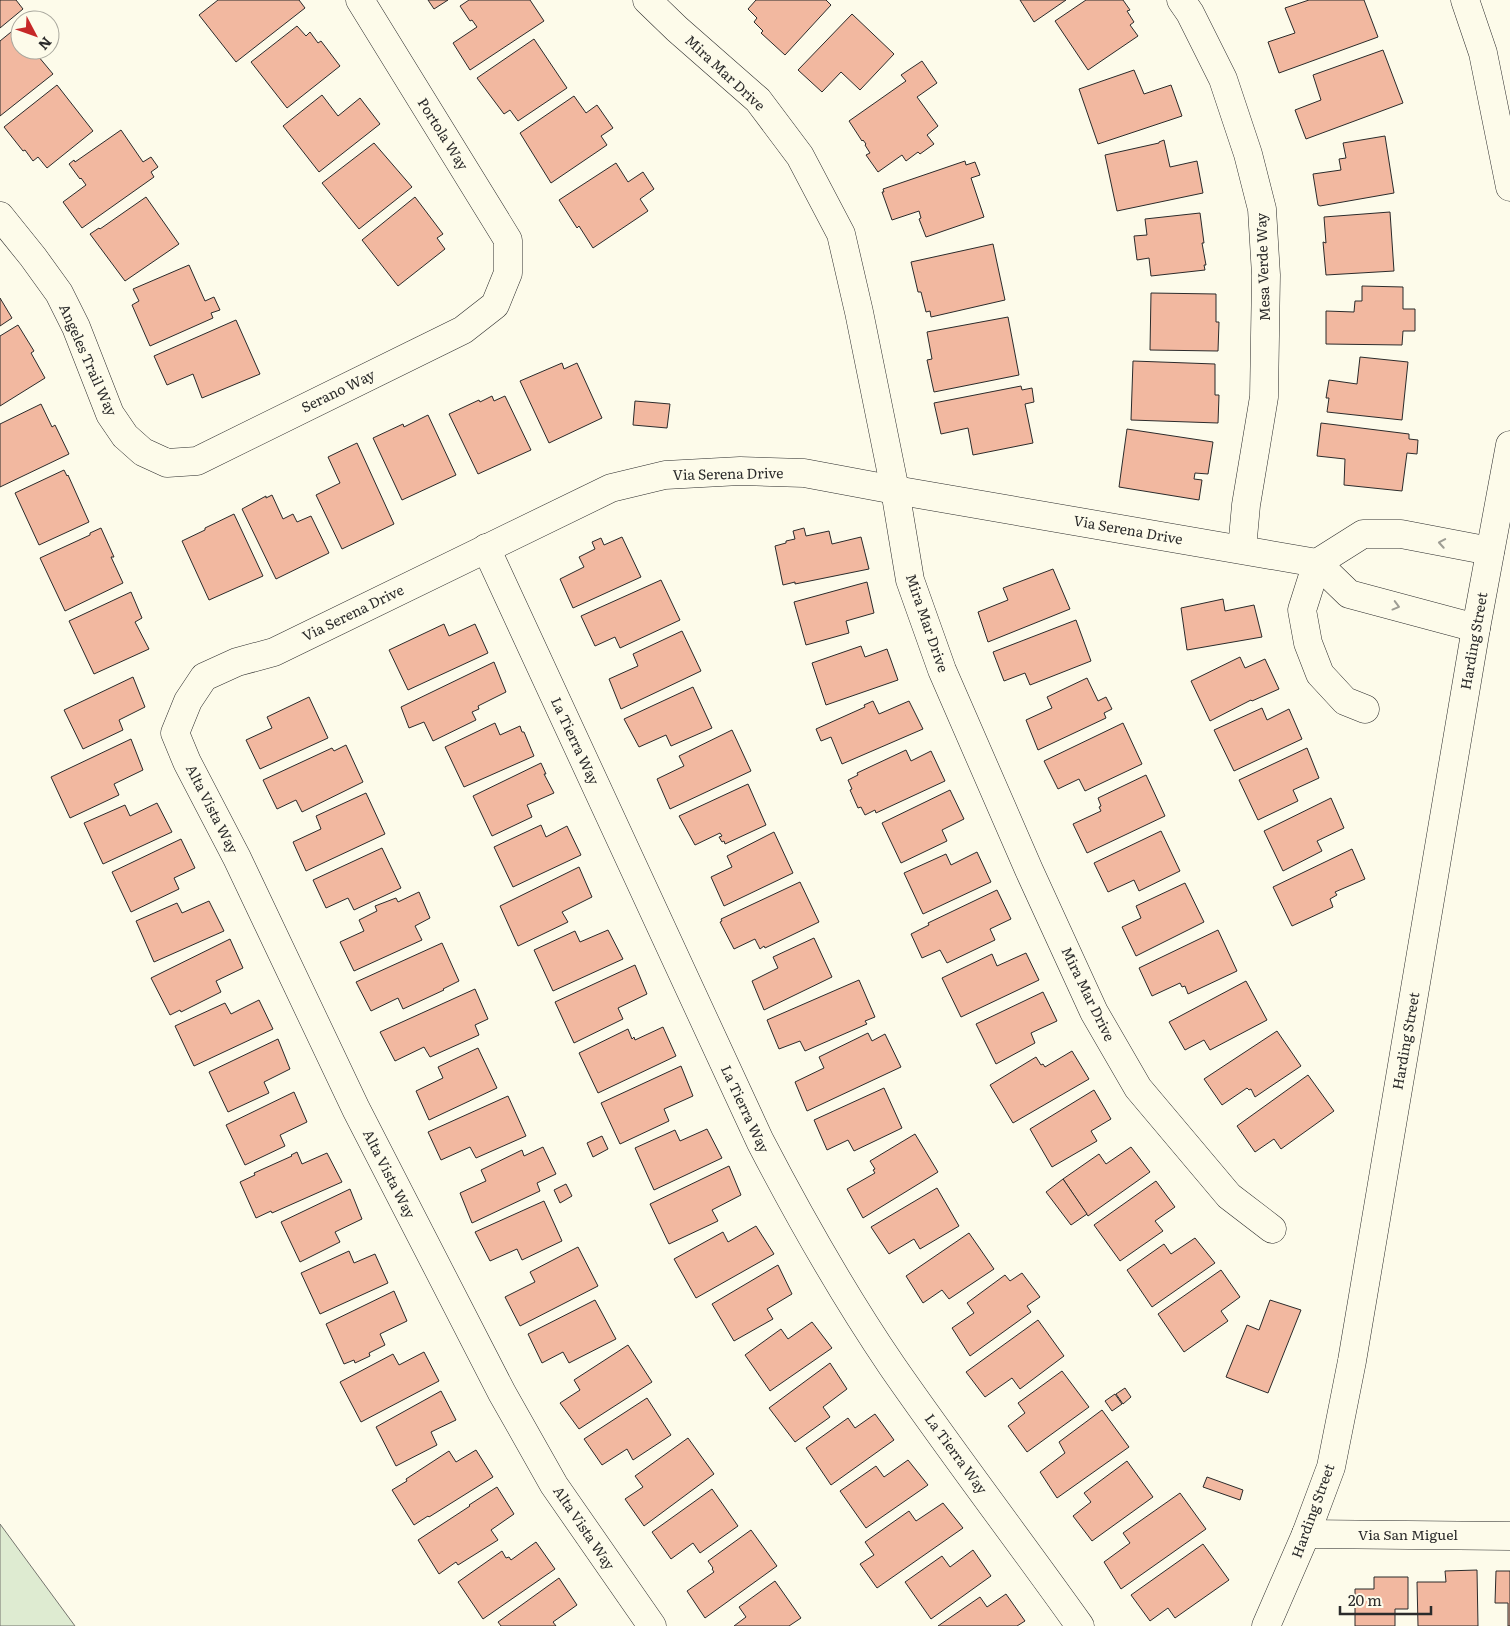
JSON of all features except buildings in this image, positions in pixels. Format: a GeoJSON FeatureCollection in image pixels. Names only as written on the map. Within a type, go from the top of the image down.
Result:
{"type":"FeatureCollection","features":[{"type":"Feature","properties":{"kind":"street","name":"Portola Way"},"geometry":{"type":"LineString","coordinates":[[360,0],[508,240],[508,274]]}},
{"type":"Feature","properties":{"kind":"street","name":"Mira Mar Drive"},"geometry":{"type":"LineString","coordinates":[[647,0],[677,30],[758,100],[800,156],[841,234],[859,312],[895,490],[910,580],[942,670],[1029,870],[1094,1012],[1138,1088],[1229,1196],[1272,1229]]}},
{"type":"Feature","properties":{"kind":"street","name":"Mesa Verde Way"},"geometry":{"type":"LineString","coordinates":[[1182,0],[1223,79],[1248,154],[1262,209],[1266,275],[1264,397],[1246,505],[1242,549]]}},
{"type":"Feature","properties":{"kind":"street"},"geometry":{"type":"LineString","coordinates":[[1465,0],[1483,53],[1510,187]]}},
{"type":"Feature","properties":{"kind":"street","name":"Angeles Trail Way"},"geometry":{"type":"LineString","coordinates":[[0,216],[59,293],[76,328],[110,414],[124,436],[143,452]]}},
{"type":"Feature","properties":{"kind":"street","name":"Serano Way"},"geometry":{"type":"LineString","coordinates":[[143,452],[167,464],[197,461],[463,330],[495,305],[508,274]]}},
{"type":"Feature","properties":{"kind":"street","name":"Harding Street"},"geometry":{"type":"LineString","coordinates":[[1266,1626],[1306,1534],[1331,1467],[1352,1360],[1476,628],[1510,445]]}},
{"type":"Feature","properties":{"kind":"street","name":"Via Serena Drive"},"geometry":{"type":"LineString","coordinates":[[188,701],[204,677],[236,662],[274,652],[611,488],[665,475],[740,470],[804,473],[1317,562]]}},
{"type":"Feature","properties":{"kind":"street"},"geometry":{"type":"LineString","coordinates":[[1366,709],[1345,701],[1320,674],[1308,643],[1302,610],[1317,562],[1364,534],[1401,534],[1490,551]]}},
{"type":"Feature","properties":{"kind":"street","name":"La Tierra Way"},"geometry":{"type":"LineString","coordinates":[[486,548],[760,1141],[801,1220],[892,1366],[1080,1626]]}},
{"type":"Feature","properties":{"kind":"street"},"geometry":{"type":"LineString","coordinates":[[1317,562],[1349,594],[1476,628]]}},
{"type":"Feature","properties":{"kind":"street","name":"Alta Vista Way"},"geometry":{"type":"LineString","coordinates":[[188,701],[175,733],[187,762],[237,858],[356,1109],[502,1393],[554,1485],[652,1626]]}},
{"type":"Feature","properties":{"kind":"street","name":"Via San Miguel"},"geometry":{"type":"LineString","coordinates":[[1306,1534],[1510,1536]]}},
{"type":"Feature","properties":{"kind":"green space"},"geometry":{"type":"Polygon","coordinates":[[[0,1524],[75,1626],[0,1626],[0,1524]]]}}]}
